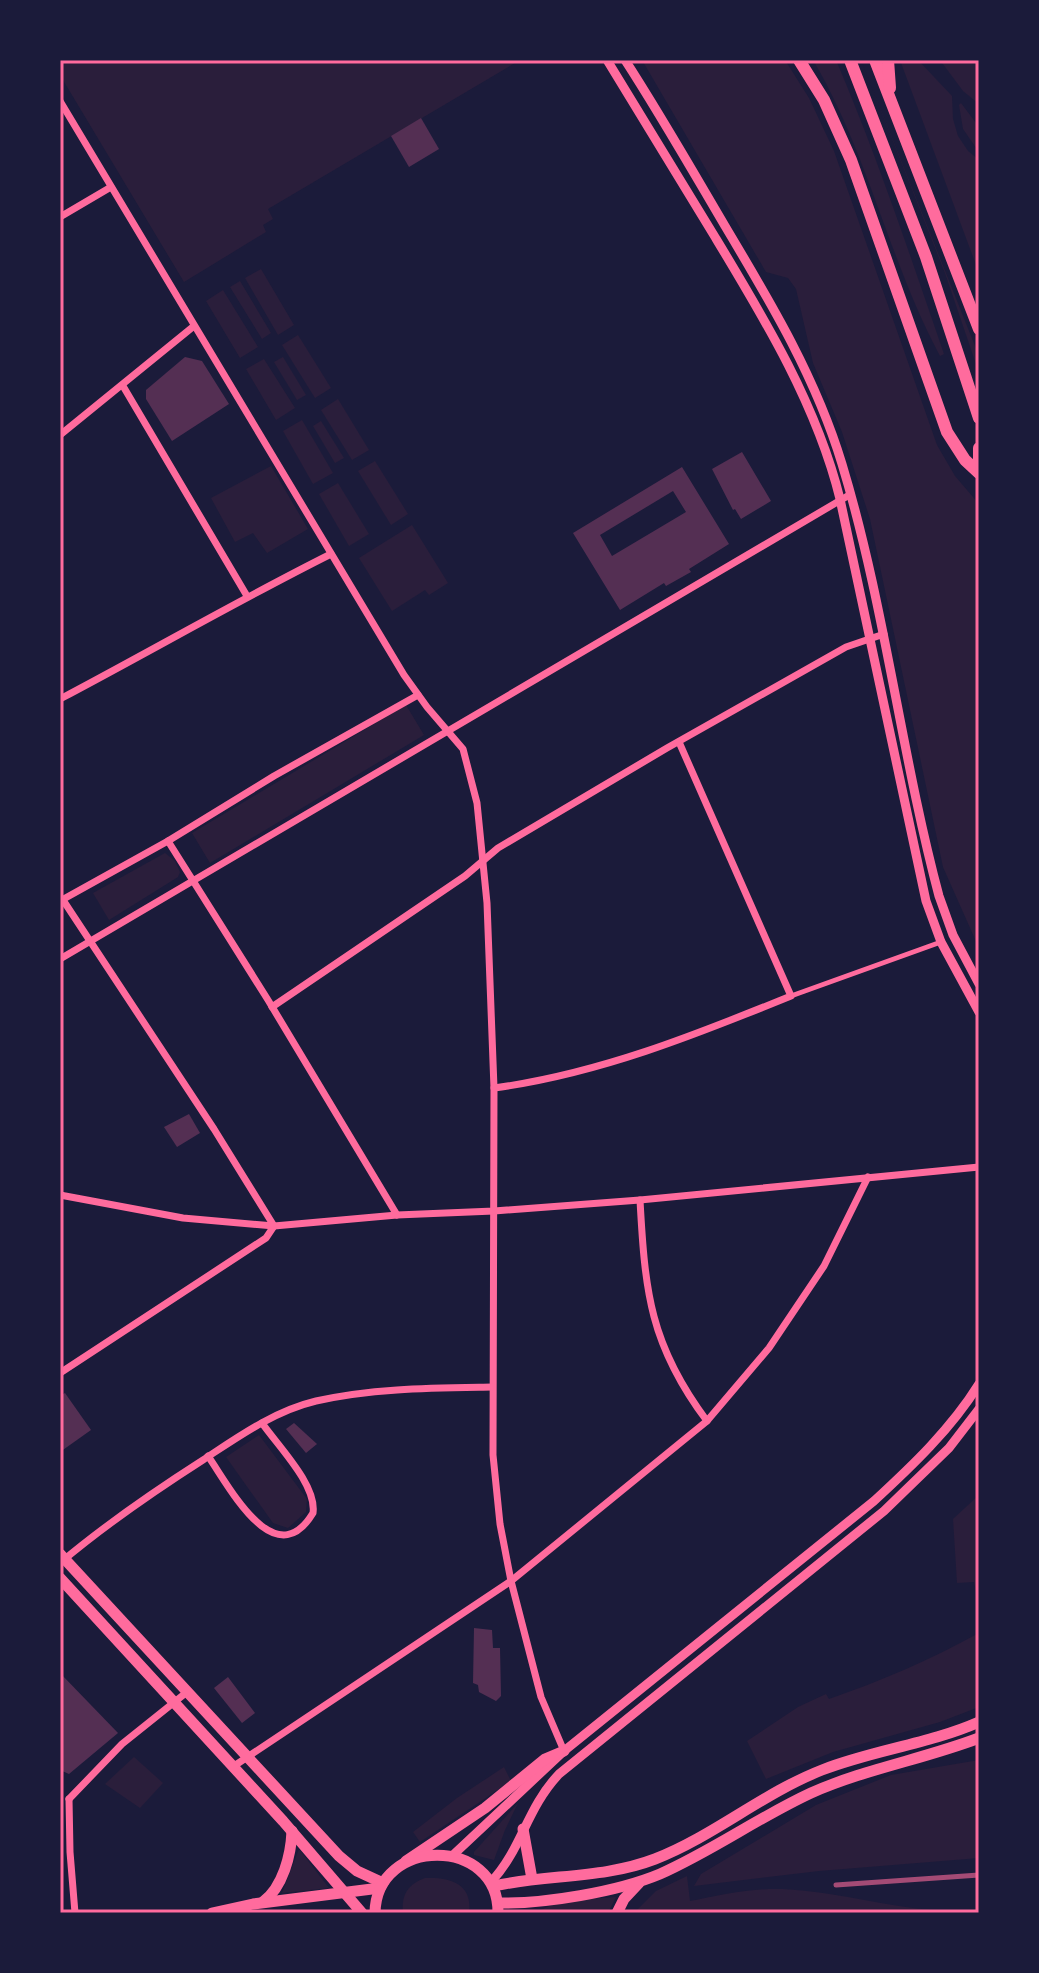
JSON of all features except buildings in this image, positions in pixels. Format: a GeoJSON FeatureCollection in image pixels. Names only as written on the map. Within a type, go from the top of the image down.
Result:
{"type":"FeatureCollection","features":[{"type":"Feature","properties":{"kind":"highway"},"geometry":{"type":"LineString","coordinates":[[799,60],[824,100],[851,160],[947,432],[965,460],[979,471]]}},
{"type":"Feature","properties":{"kind":"highway"},"geometry":{"type":"LineString","coordinates":[[850,60],[926,257],[979,418]]}},
{"type":"Feature","properties":{"kind":"highway"},"geometry":{"type":"LineString","coordinates":[[875,60],[979,329]]}},
{"type":"Feature","properties":{"kind":"highway"},"geometry":{"type":"LineString","coordinates":[[888,60],[890,95]]}},
{"type":"Feature","properties":{"kind":"highway"},"geometry":{"type":"LineString","coordinates":[[979,448],[979,471]]}},
{"type":"Feature","properties":{"kind":"main road"},"geometry":{"type":"LineString","coordinates":[[62,1559],[347,1864],[381,1885]]}},
{"type":"Feature","properties":{"kind":"main road"},"geometry":{"type":"LineString","coordinates":[[60,1578],[234,1766],[362,1913]]}},
{"type":"Feature","properties":{"kind":"main road"},"geometry":{"type":"LineString","coordinates":[[492,1884],[605,1873],[657,1858],[801,1778],[979,1722]]}},
{"type":"Feature","properties":{"kind":"main road"},"geometry":{"type":"LineString","coordinates":[[406,1861],[452,1856],[472,1863],[492,1884],[500,1909],[643,1881],[675,1867],[811,1793],[855,1776],[979,1738]]}},
{"type":"Feature","properties":{"kind":"main road"},"geometry":{"type":"LineString","coordinates":[[375,1913],[381,1885],[392,1870],[477,1814],[545,1759],[564,1751]]}},
{"type":"Feature","properties":{"kind":"main road"},"geometry":{"type":"LineString","coordinates":[[523,1829],[532,1879]]}},
{"type":"Feature","properties":{"kind":"main road"},"geometry":{"type":"LineString","coordinates":[[263,1903],[271,1896],[281,1877],[290,1850],[292,1831]]}},
{"type":"Feature","properties":{"kind":"main road"},"geometry":{"type":"LineString","coordinates":[[617,1913],[624,1899],[643,1881]]}},
{"type":"Feature","properties":{"kind":"main road"},"geometry":{"type":"LineString","coordinates":[[212,1913],[225,1913],[263,1903],[346,1894],[381,1885]]}},
{"type":"Feature","properties":{"kind":"street"},"geometry":{"type":"LineString","coordinates":[[607,60],[750,296],[827,453],[871,637],[921,881],[941,942],[979,1012]]}},
{"type":"Feature","properties":{"kind":"street"},"geometry":{"type":"LineString","coordinates":[[625,60],[764,290],[809,377],[832,434],[851,494],[884,634],[939,896],[953,935],[979,984]]}},
{"type":"Feature","properties":{"kind":"street"},"geometry":{"type":"LineString","coordinates":[[60,101],[418,695],[461,744],[468,761],[484,859],[494,1088],[493,1455],[500,1524],[511,1581],[541,1697],[569,1765]]}},
{"type":"Feature","properties":{"kind":"street"},"geometry":{"type":"LineString","coordinates":[[60,217],[111,187]]}},
{"type":"Feature","properties":{"kind":"street"},"geometry":{"type":"LineString","coordinates":[[750,296],[764,290]]}},
{"type":"Feature","properties":{"kind":"street"},"geometry":{"type":"LineString","coordinates":[[60,435],[194,326]]}},
{"type":"Feature","properties":{"kind":"street"},"geometry":{"type":"LineString","coordinates":[[123,386],[247,596]]}},
{"type":"Feature","properties":{"kind":"street"},"geometry":{"type":"LineString","coordinates":[[60,959],[851,494]]}},
{"type":"Feature","properties":{"kind":"street"},"geometry":{"type":"LineString","coordinates":[[60,699],[247,596],[331,554]]}},
{"type":"Feature","properties":{"kind":"street"},"geometry":{"type":"LineString","coordinates":[[272,1007],[465,876],[498,848],[835,653],[884,634]]}},
{"type":"Feature","properties":{"kind":"street"},"geometry":{"type":"LineString","coordinates":[[274,1226],[214,1129],[62,901],[418,695]]}},
{"type":"Feature","properties":{"kind":"street"},"geometry":{"type":"LineString","coordinates":[[679,742],[791,996]]}},
{"type":"Feature","properties":{"kind":"street"},"geometry":{"type":"LineString","coordinates":[[168,841],[397,1215]]}},
{"type":"Feature","properties":{"kind":"street"},"geometry":{"type":"LineString","coordinates":[[494,1088],[564,1076],[616,1061],[941,942]]}},
{"type":"Feature","properties":{"kind":"street"},"geometry":{"type":"LineString","coordinates":[[60,1195],[137,1212],[274,1226],[640,1200],[979,1167]]}},
{"type":"Feature","properties":{"kind":"street"},"geometry":{"type":"LineString","coordinates":[[234,1766],[511,1581],[707,1421],[769,1348],[824,1266],[868,1177]]}},
{"type":"Feature","properties":{"kind":"street"},"geometry":{"type":"LineString","coordinates":[[640,1200],[643,1260],[655,1326],[685,1391],[707,1421]]}},
{"type":"Feature","properties":{"kind":"street"},"geometry":{"type":"LineString","coordinates":[[60,1373],[266,1238],[274,1226]]}},
{"type":"Feature","properties":{"kind":"street"},"geometry":{"type":"LineString","coordinates":[[452,1856],[564,1751],[874,1501],[921,1456],[960,1412],[979,1384]]}},
{"type":"Feature","properties":{"kind":"street"},"geometry":{"type":"LineString","coordinates":[[62,1559],[138,1502],[208,1456],[291,1409],[332,1398],[439,1387],[492,1387]]}},
{"type":"Feature","properties":{"kind":"street"},"geometry":{"type":"LineString","coordinates":[[492,1884],[510,1859],[541,1795],[569,1765],[884,1511],[949,1448],[979,1409]]}},
{"type":"Feature","properties":{"kind":"street"},"geometry":{"type":"LineString","coordinates":[[208,1456],[257,1525],[278,1535],[295,1531],[313,1513],[313,1498],[308,1485],[262,1423]]}},
{"type":"Feature","properties":{"kind":"street"},"geometry":{"type":"LineString","coordinates":[[75,1913],[69,1799],[122,1744],[187,1692]]}},
{"type":"Feature","properties":{"kind":"street"},"geometry":{"type":"LineString","coordinates":[[60,1795],[69,1799]]}},
{"type":"Feature","properties":{"kind":"shaded area"},"geometry":{"type":"Polygon","coordinates":[[[60,60],[520,60],[268,209],[273,219],[263,225],[266,232],[184,282],[60,75],[60,60]]]}},
{"type":"Feature","properties":{"kind":"shaded area"},"geometry":{"type":"Polygon","coordinates":[[[642,60],[785,60],[809,98],[834,151],[937,445],[955,476],[979,504],[979,948],[943,867],[870,519],[842,432],[813,363],[796,289],[788,278],[766,272],[642,60]]]}},
{"type":"Feature","properties":{"kind":"shaded area"},"geometry":{"type":"Polygon","coordinates":[[[813,60],[836,60],[906,243],[944,354],[940,356],[906,283],[849,132],[813,60]]]}},
{"type":"Feature","properties":{"kind":"shaded area"},"geometry":{"type":"Polygon","coordinates":[[[861,60],[979,356],[979,373],[945,273],[861,60]]]}},
{"type":"Feature","properties":{"kind":"shaded area"},"geometry":{"type":"Polygon","coordinates":[[[900,60],[918,60],[952,96],[953,119],[958,136],[979,160],[979,273],[900,60]]]}},
{"type":"Feature","properties":{"kind":"shaded area"},"geometry":{"type":"Polygon","coordinates":[[[940,60],[979,60],[979,104],[963,91],[940,60]]]}},
{"type":"Feature","properties":{"kind":"shaded area"},"geometry":{"type":"Polygon","coordinates":[[[961,103],[979,127],[979,152],[963,129],[961,103]]]}},
{"type":"Feature","properties":{"kind":"shaded area"},"geometry":{"type":"Polygon","coordinates":[[[261,269],[294,325],[278,335],[245,278],[261,269]]]}},
{"type":"Feature","properties":{"kind":"shaded area"},"geometry":{"type":"Polygon","coordinates":[[[240,281],[271,333],[262,339],[230,287],[240,281]]]}},
{"type":"Feature","properties":{"kind":"shaded area"},"geometry":{"type":"Polygon","coordinates":[[[223,290],[258,347],[240,358],[206,301],[223,290]]]}},
{"type":"Feature","properties":{"kind":"shaded area"},"geometry":{"type":"Polygon","coordinates":[[[298,335],[331,388],[315,398],[282,345],[298,335]]]}},
{"type":"Feature","properties":{"kind":"shaded area"},"geometry":{"type":"Polygon","coordinates":[[[283,357],[306,395],[297,400],[274,362],[283,357]]]}},
{"type":"Feature","properties":{"kind":"shaded area"},"geometry":{"type":"Polygon","coordinates":[[[264,359],[295,408],[276,420],[246,369],[264,359]]]}},
{"type":"Feature","properties":{"kind":"shaded area"},"geometry":{"type":"Polygon","coordinates":[[[338,399],[369,450],[352,460],[321,410],[338,399]]]}},
{"type":"Feature","properties":{"kind":"shaded area"},"geometry":{"type":"Polygon","coordinates":[[[302,420],[333,473],[313,484],[283,431],[302,420]]]}},
{"type":"Feature","properties":{"kind":"shaded area"},"geometry":{"type":"Polygon","coordinates":[[[321,421],[344,458],[335,463],[313,426],[321,421]]]}},
{"type":"Feature","properties":{"kind":"shaded area"},"geometry":{"type":"Polygon","coordinates":[[[375,461],[408,514],[391,525],[358,471],[375,461]]]}},
{"type":"Feature","properties":{"kind":"shaded area"},"geometry":{"type":"Polygon","coordinates":[[[271,466],[308,529],[267,553],[253,533],[235,542],[211,498],[271,466]]]}},
{"type":"Feature","properties":{"kind":"shaded area"},"geometry":{"type":"Polygon","coordinates":[[[338,483],[369,534],[349,546],[319,494],[338,483]]]}},
{"type":"Feature","properties":{"kind":"shaded area"},"geometry":{"type":"Polygon","coordinates":[[[412,525],[448,583],[429,595],[425,590],[392,611],[359,558],[412,525]]]}},
{"type":"Feature","properties":{"kind":"shaded area"},"geometry":{"type":"Polygon","coordinates":[[[406,705],[424,735],[210,863],[192,833],[406,705]]]}},
{"type":"Feature","properties":{"kind":"shaded area"},"geometry":{"type":"Polygon","coordinates":[[[165,853],[175,861],[180,872],[178,877],[109,920],[93,893],[165,853]]]}},
{"type":"Feature","properties":{"kind":"shaded area"},"geometry":{"type":"Polygon","coordinates":[[[259,1435],[307,1499],[306,1512],[288,1528],[273,1523],[226,1457],[259,1435]]]}},
{"type":"Feature","properties":{"kind":"shaded area"},"geometry":{"type":"Polygon","coordinates":[[[979,1495],[979,1606],[974,1582],[957,1583],[953,1519],[979,1495]]]}},
{"type":"Feature","properties":{"kind":"shaded area"},"geometry":{"type":"Polygon","coordinates":[[[979,1633],[979,1707],[940,1722],[833,1752],[766,1779],[747,1741],[798,1707],[826,1694],[829,1699],[886,1677],[979,1633]]]}},
{"type":"Feature","properties":{"kind":"shaded area"},"geometry":{"type":"Polygon","coordinates":[[[134,1757],[163,1783],[140,1808],[105,1784],[134,1757]]]}},
{"type":"Feature","properties":{"kind":"shaded area"},"geometry":{"type":"Polygon","coordinates":[[[979,1760],[979,1858],[819,1871],[694,1886],[701,1874],[816,1805],[891,1775],[979,1760]]]}},
{"type":"Feature","properties":{"kind":"shaded area"},"geometry":{"type":"Polygon","coordinates":[[[504,1767],[511,1781],[420,1842],[413,1832],[504,1767]]]}},
{"type":"Feature","properties":{"kind":"shaded area"},"geometry":{"type":"Polygon","coordinates":[[[518,1803],[494,1860],[474,1855],[474,1852],[518,1803]]]}},
{"type":"Feature","properties":{"kind":"shaded area"},"geometry":{"type":"Polygon","coordinates":[[[299,1849],[329,1888],[282,1893],[299,1849]]]}},
{"type":"Feature","properties":{"kind":"shaded area"},"geometry":{"type":"Polygon","coordinates":[[[687,1876],[690,1901],[747,1891],[782,1889],[929,1910],[979,1910],[979,1913],[634,1913],[656,1891],[687,1876]]]}},
{"type":"Feature","properties":{"kind":"shaded area"},"geometry":{"type":"Polygon","coordinates":[[[425,1878],[458,1884],[467,1895],[469,1913],[403,1913],[407,1891],[425,1878]]]}},
{"type":"Feature","properties":{"kind":"shaded area"},"geometry":{"type":"Polygon","coordinates":[[[616,1897],[608,1913],[537,1913],[555,1904],[616,1897]]]}},
{"type":"Feature","properties":{"kind":"railway"},"geometry":{"type":"LineString","coordinates":[[836,1885],[979,1875]]}}]}
